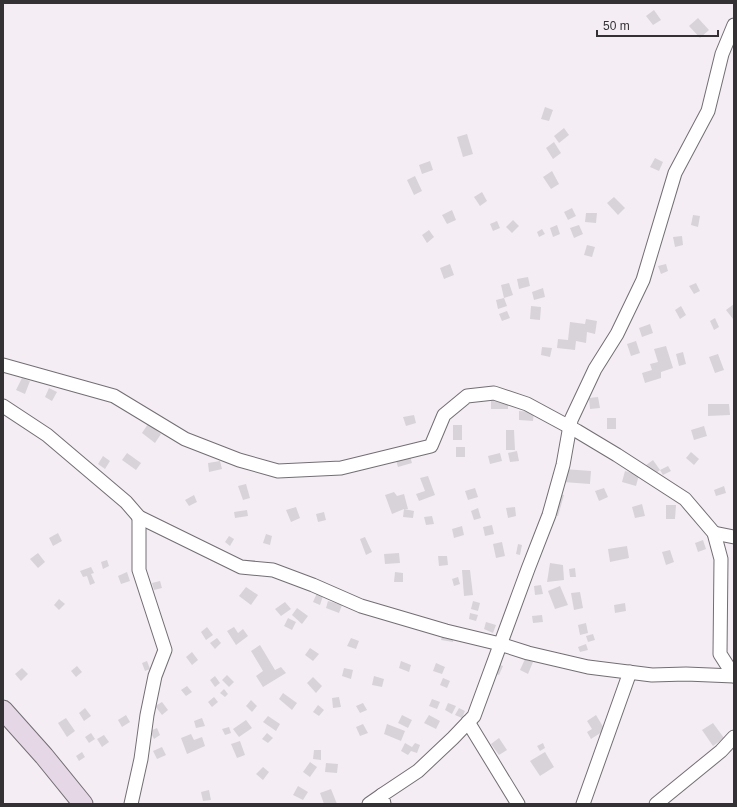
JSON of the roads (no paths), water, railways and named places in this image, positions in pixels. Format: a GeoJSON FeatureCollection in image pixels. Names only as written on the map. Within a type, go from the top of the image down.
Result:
{"type":"FeatureCollection","features":[{"type":"Feature","properties":{"kind":"main road"},"geometry":{"type":"LineString","coordinates":[[3,710],[44,756],[83,804]]}},
{"type":"Feature","properties":{"kind":"street"},"geometry":{"type":"LineString","coordinates":[[369,804],[383,799],[418,771],[474,716],[549,515],[563,465],[571,420],[595,369],[617,334],[643,280],[676,173],[708,111],[729,52],[734,26]]}},
{"type":"Feature","properties":{"kind":"street"},"geometry":{"type":"LineString","coordinates":[[3,365],[114,396],[185,439],[239,460],[278,472],[342,468],[431,446],[444,415],[467,396],[494,393],[527,404],[617,455],[685,499],[714,533],[722,559],[720,654],[734,676]]}},
{"type":"Feature","properties":{"kind":"street"},"geometry":{"type":"LineString","coordinates":[[3,406],[47,435],[126,502],[139,517],[241,567],[273,570],[313,585],[361,606],[446,631],[588,667],[652,676],[686,674],[734,676]]}},
{"type":"Feature","properties":{"kind":"street"},"geometry":{"type":"LineString","coordinates":[[131,804],[141,759],[147,715],[155,676],[165,650],[139,570],[139,517]]}},
{"type":"Feature","properties":{"kind":"street"},"geometry":{"type":"LineString","coordinates":[[714,533],[734,537]]}},
{"type":"Feature","properties":{"kind":"street"},"geometry":{"type":"LineString","coordinates":[[583,804],[630,672]]}},
{"type":"Feature","properties":{"kind":"street"},"geometry":{"type":"LineString","coordinates":[[468,722],[518,804]]}},
{"type":"Feature","properties":{"kind":"street"},"geometry":{"type":"LineString","coordinates":[[656,804],[721,751],[734,737]]}}]}
